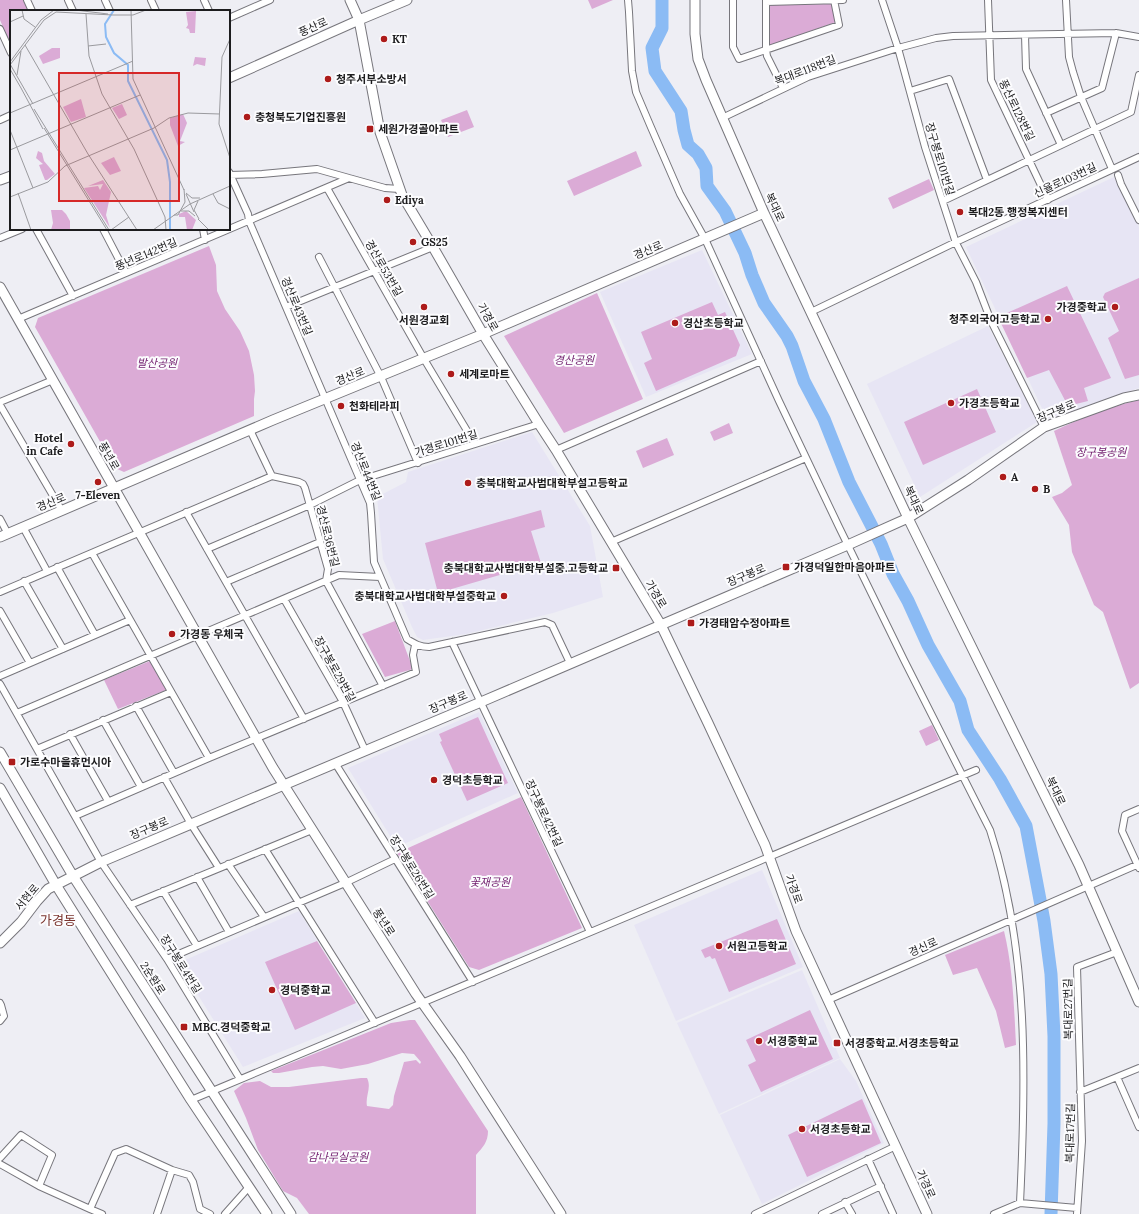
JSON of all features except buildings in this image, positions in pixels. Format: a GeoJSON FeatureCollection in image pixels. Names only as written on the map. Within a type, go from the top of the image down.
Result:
{"type":"FeatureCollection","features":[{"type":"Feature","properties":{"kind":"street"},"geometry":{"type":"LineString","coordinates":[[27,0],[32,10]]}},
{"type":"Feature","properties":{"kind":"street"},"geometry":{"type":"LineString","coordinates":[[68,0],[73,10]]}},
{"type":"Feature","properties":{"kind":"street"},"geometry":{"type":"LineString","coordinates":[[104,0],[109,10]]}},
{"type":"Feature","properties":{"kind":"street"},"geometry":{"type":"LineString","coordinates":[[151,0],[156,10]]}},
{"type":"Feature","properties":{"kind":"street"},"geometry":{"type":"LineString","coordinates":[[204,0],[209,10]]}},
{"type":"Feature","properties":{"kind":"street"},"geometry":{"type":"LineString","coordinates":[[252,0],[255,6]]}},
{"type":"Feature","properties":{"kind":"street"},"geometry":{"type":"LineString","coordinates":[[230,18],[270,0]]}},
{"type":"Feature","properties":{"kind":"street","name":"가경로"},"geometry":{"type":"LineString","coordinates":[[350,0],[359,20],[380,132],[402,196],[483,334],[556,450],[660,625],[765,845],[796,931],[927,1214]]}},
{"type":"Feature","properties":{"kind":"street","name":"풍산로"},"geometry":{"type":"LineString","coordinates":[[230,78],[407,0]]}},
{"type":"Feature","properties":{"kind":"street"},"geometry":{"type":"LineString","coordinates":[[628,0],[632,71],[636,92],[680,194],[707,238],[761,361],[806,458],[990,830],[998,856],[1012,919],[1020,989],[1024,1070],[1023,1147],[1020,1203]]}},
{"type":"Feature","properties":{"kind":"street","name":"복대로"},"geometry":{"type":"LineString","coordinates":[[695,0],[698,60],[764,213],[908,518],[1080,865],[1139,1002]]}},
{"type":"Feature","properties":{"kind":"street"},"geometry":{"type":"LineString","coordinates":[[733,0],[734,47],[739,59],[839,24],[834,0]]}},
{"type":"Feature","properties":{"kind":"street"},"geometry":{"type":"LineString","coordinates":[[784,88],[767,56],[766,1],[843,0]]}},
{"type":"Feature","properties":{"kind":"street","name":"장구봉로101번길"},"geometry":{"type":"LineString","coordinates":[[882,0],[898,48],[925,147],[956,242],[976,282],[991,321],[1044,427]]}},
{"type":"Feature","properties":{"kind":"street","name":"풍산로128번길"},"geometry":{"type":"LineString","coordinates":[[988,0],[991,80],[1048,200]]}},
{"type":"Feature","properties":{"kind":"street"},"geometry":{"type":"LineString","coordinates":[[1066,0],[1067,34],[1072,72],[1081,97],[1112,169]]}},
{"type":"Feature","properties":{"kind":"street"},"geometry":{"type":"LineString","coordinates":[[0,29],[10,51]]}},
{"type":"Feature","properties":{"kind":"street"},"geometry":{"type":"LineString","coordinates":[[1046,113],[1102,88],[1116,33]]}},
{"type":"Feature","properties":{"kind":"street","name":"복대로118번길"},"geometry":{"type":"LineString","coordinates":[[722,118],[808,77],[898,48],[936,38],[953,36],[1116,33],[1139,37]]}},
{"type":"Feature","properties":{"kind":"street"},"geometry":{"type":"LineString","coordinates":[[1025,35],[1026,68],[1061,145]]}},
{"type":"Feature","properties":{"kind":"street"},"geometry":{"type":"LineString","coordinates":[[943,201],[1131,112],[1139,75]]}},
{"type":"Feature","properties":{"kind":"street"},"geometry":{"type":"LineString","coordinates":[[910,91],[949,79],[987,180]]}},
{"type":"Feature","properties":{"kind":"street"},"geometry":{"type":"LineString","coordinates":[[0,120],[10,115]]}},
{"type":"Feature","properties":{"kind":"street","name":"신율로103번길"},"geometry":{"type":"LineString","coordinates":[[811,312],[956,242],[1139,157]]}},
{"type":"Feature","properties":{"kind":"street"},"geometry":{"type":"LineString","coordinates":[[230,174],[262,174],[317,169],[385,188],[399,189]]}},
{"type":"Feature","properties":{"kind":"street","name":"경산로43번길"},"geometry":{"type":"LineString","coordinates":[[230,174],[326,399]]}},
{"type":"Feature","properties":{"kind":"street"},"geometry":{"type":"LineString","coordinates":[[1118,175],[1139,220]]}},
{"type":"Feature","properties":{"kind":"street"},"geometry":{"type":"LineString","coordinates":[[0,180],[10,176]]}},
{"type":"Feature","properties":{"kind":"street","name":"풍년로142번길"},"geometry":{"type":"LineString","coordinates":[[230,229],[349,178]]}},
{"type":"Feature","properties":{"kind":"street","name":"경산로53번길"},"geometry":{"type":"LineString","coordinates":[[327,188],[424,359],[475,444]]}},
{"type":"Feature","properties":{"kind":"street","name":"경산로"},"geometry":{"type":"LineString","coordinates":[[4,535],[250,430],[424,359],[764,213]]}},
{"type":"Feature","properties":{"kind":"street"},"geometry":{"type":"LineString","coordinates":[[0,238],[20,230]]}},
{"type":"Feature","properties":{"kind":"street"},"geometry":{"type":"LineString","coordinates":[[37,230],[73,296]]}},
{"type":"Feature","properties":{"kind":"street"},"geometry":{"type":"LineString","coordinates":[[104,230],[126,273]]}},
{"type":"Feature","properties":{"kind":"street"},"geometry":{"type":"LineString","coordinates":[[203,230],[205,240]]}},
{"type":"Feature","properties":{"kind":"street","name":"풍년로142번길"},"geometry":{"type":"LineString","coordinates":[[18,319],[229,230]]}},
{"type":"Feature","properties":{"kind":"street"},"geometry":{"type":"LineString","coordinates":[[286,307],[433,247]]}},
{"type":"Feature","properties":{"kind":"street"},"geometry":{"type":"LineString","coordinates":[[319,257],[381,377],[418,463]]}},
{"type":"Feature","properties":{"kind":"street","name":"풍년로"},"geometry":{"type":"LineString","coordinates":[[0,287],[283,784],[423,1003],[497,1112],[561,1214]]}},
{"type":"Feature","properties":{"kind":"street"},"geometry":{"type":"LineString","coordinates":[[556,450],[761,361]]}},
{"type":"Feature","properties":{"kind":"street"},"geometry":{"type":"LineString","coordinates":[[53,380],[0,403],[62,510]]}},
{"type":"Feature","properties":{"kind":"street","name":"장구봉로"},"geometry":{"type":"LineString","coordinates":[[56,885],[101,862],[849,545],[908,518],[968,480],[1044,427],[1124,398],[1139,395]]}},
{"type":"Feature","properties":{"kind":"street","name":"경산로44번길"},"geometry":{"type":"LineString","coordinates":[[326,399],[370,503],[372,513],[374,562],[407,639],[415,645]]}},
{"type":"Feature","properties":{"kind":"street","name":"가경로101번길"},"geometry":{"type":"LineString","coordinates":[[207,549],[310,505],[360,480],[539,424]]}},
{"type":"Feature","properties":{"kind":"street"},"geometry":{"type":"LineString","coordinates":[[0,592],[272,476],[250,430]]}},
{"type":"Feature","properties":{"kind":"street"},"geometry":{"type":"LineString","coordinates":[[611,542],[806,458]]}},
{"type":"Feature","properties":{"kind":"street","name":"경산로36번길"},"geometry":{"type":"LineString","coordinates":[[272,476],[303,484],[306,488],[328,569],[326,581],[383,686]]}},
{"type":"Feature","properties":{"kind":"street"},"geometry":{"type":"LineString","coordinates":[[186,512],[304,718]]}},
{"type":"Feature","properties":{"kind":"street"},"geometry":{"type":"LineString","coordinates":[[0,519],[4,535]]}},
{"type":"Feature","properties":{"kind":"street"},"geometry":{"type":"LineString","coordinates":[[23,527],[47,571]]}},
{"type":"Feature","properties":{"kind":"street"},"geometry":{"type":"LineString","coordinates":[[226,582],[320,542]]}},
{"type":"Feature","properties":{"kind":"street"},"geometry":{"type":"LineString","coordinates":[[92,553],[209,758]]}},
{"type":"Feature","properties":{"kind":"street"},"geometry":{"type":"LineString","coordinates":[[57,567],[95,635]]}},
{"type":"Feature","properties":{"kind":"street"},"geometry":{"type":"LineString","coordinates":[[17,713],[338,575],[380,577]]}},
{"type":"Feature","properties":{"kind":"street"},"geometry":{"type":"LineString","coordinates":[[24,581],[63,649]]}},
{"type":"Feature","properties":{"kind":"street","name":"장구봉로29번길"},"geometry":{"type":"LineString","coordinates":[[284,599],[343,702],[365,750]]}},
{"type":"Feature","properties":{"kind":"street"},"geometry":{"type":"LineString","coordinates":[[0,611],[30,663]]}},
{"type":"Feature","properties":{"kind":"street"},"geometry":{"type":"LineString","coordinates":[[0,676],[130,620]]}},
{"type":"Feature","properties":{"kind":"street"},"geometry":{"type":"LineString","coordinates":[[75,816],[256,738],[416,672],[413,655],[415,645],[420,647],[429,647],[546,622],[552,625],[570,663]]}},
{"type":"Feature","properties":{"kind":"street","name":"장구봉로42번길"},"geometry":{"type":"LineString","coordinates":[[452,642],[590,932]]}},
{"type":"Feature","properties":{"kind":"street","name":"장구봉로4번길"},"geometry":{"type":"LineString","coordinates":[[0,684],[101,862],[167,959],[240,1079]]}},
{"type":"Feature","properties":{"kind":"street"},"geometry":{"type":"LineString","coordinates":[[36,748],[171,692]]}},
{"type":"Feature","properties":{"kind":"street"},"geometry":{"type":"LineString","coordinates":[[136,706],[174,773]]}},
{"type":"Feature","properties":{"kind":"street"},"geometry":{"type":"LineString","coordinates":[[103,720],[141,787]]}},
{"type":"Feature","properties":{"kind":"street"},"geometry":{"type":"LineString","coordinates":[[70,734],[108,801]]}},
{"type":"Feature","properties":{"kind":"street","name":"2순환로"},"geometry":{"type":"LineString","coordinates":[[0,752],[73,876],[291,1214]]}},
{"type":"Feature","properties":{"kind":"street","name":"장구봉로26번길"},"geometry":{"type":"LineString","coordinates":[[335,763],[473,982]]}},
{"type":"Feature","properties":{"kind":"street"},"geometry":{"type":"LineString","coordinates":[[191,1100],[976,770]]}},
{"type":"Feature","properties":{"kind":"street"},"geometry":{"type":"LineString","coordinates":[[164,777],[190,824],[219,868]]}},
{"type":"Feature","properties":{"kind":"street"},"geometry":{"type":"LineString","coordinates":[[0,788],[56,885],[191,1100],[267,1214]]}},
{"type":"Feature","properties":{"kind":"street"},"geometry":{"type":"LineString","coordinates":[[1088,886],[1139,866],[1122,831],[1125,815],[1139,809]]}},
{"type":"Feature","properties":{"kind":"street"},"geometry":{"type":"LineString","coordinates":[[130,905],[312,830]]}},
{"type":"Feature","properties":{"kind":"street"},"geometry":{"type":"LineString","coordinates":[[265,849],[375,1023]]}},
{"type":"Feature","properties":{"kind":"street"},"geometry":{"type":"LineString","coordinates":[[167,959],[395,859]]}},
{"type":"Feature","properties":{"kind":"street"},"geometry":{"type":"LineString","coordinates":[[228,864],[264,917]]}},
{"type":"Feature","properties":{"kind":"street"},"geometry":{"type":"LineString","coordinates":[[197,877],[230,932]]}},
{"type":"Feature","properties":{"kind":"street","name":"서현로"},"geometry":{"type":"LineString","coordinates":[[0,943],[21,922],[37,901],[48,890],[56,885]]}},
{"type":"Feature","properties":{"kind":"street","name":"경신로"},"geometry":{"type":"LineString","coordinates":[[828,1000],[1088,886]]}},
{"type":"Feature","properties":{"kind":"street"},"geometry":{"type":"LineString","coordinates":[[163,891],[197,946]]}},
{"type":"Feature","properties":{"kind":"street","name":"복대로27번길"},"geometry":{"type":"LineString","coordinates":[[1080,1092],[1078,967],[1117,952]]}},
{"type":"Feature","properties":{"kind":"street"},"geometry":{"type":"LineString","coordinates":[[0,1003],[4,1016],[0,1021]]}},
{"type":"Feature","properties":{"kind":"street","name":"복대로17번길"},"geometry":{"type":"LineString","coordinates":[[1077,1211],[1082,1141],[1080,1092],[1139,1068]]}},
{"type":"Feature","properties":{"kind":"street"},"geometry":{"type":"LineString","coordinates":[[1118,1077],[1139,1127]]}},
{"type":"Feature","properties":{"kind":"street"},"geometry":{"type":"LineString","coordinates":[[0,1158],[21,1135],[52,1155],[39,1186]]}},
{"type":"Feature","properties":{"kind":"street"},"geometry":{"type":"LineString","coordinates":[[755,1214],[896,1146]]}},
{"type":"Feature","properties":{"kind":"street"},"geometry":{"type":"LineString","coordinates":[[90,1209],[115,1152],[126,1149],[172,1170],[189,1175],[193,1182],[200,1209],[210,1214]]}},
{"type":"Feature","properties":{"kind":"street"},"geometry":{"type":"LineString","coordinates":[[868,1159],[894,1214]]}},
{"type":"Feature","properties":{"kind":"street"},"geometry":{"type":"LineString","coordinates":[[0,1164],[39,1186],[102,1214]]}},
{"type":"Feature","properties":{"kind":"street"},"geometry":{"type":"LineString","coordinates":[[157,1214],[172,1170]]}},
{"type":"Feature","properties":{"kind":"street"},"geometry":{"type":"LineString","coordinates":[[822,1214],[880,1186]]}},
{"type":"Feature","properties":{"kind":"street"},"geometry":{"type":"LineString","coordinates":[[225,1214],[249,1187]]}},
{"type":"Feature","properties":{"kind":"street"},"geometry":{"type":"LineString","coordinates":[[845,1202],[852,1214]]}},
{"type":"Feature","properties":{"kind":"street"},"geometry":{"type":"LineString","coordinates":[[994,1214],[1020,1203],[1077,1211]]}},
{"type":"Feature","properties":{"kind":"shaded area","name":"청주외국어고등학교"},"geometry":{"type":"Polygon","coordinates":[[[1114,177],[1139,227],[1139,388],[1047,419],[966,247],[1114,177]]]}},
{"type":"Feature","properties":{"kind":"shaded area","name":"경산초등학교"},"geometry":{"type":"Polygon","coordinates":[[[702,250],[752,354],[646,397],[600,292],[702,250]]]}},
{"type":"Feature","properties":{"kind":"shaded area","name":"가경초등학교"},"geometry":{"type":"Polygon","coordinates":[[[988,326],[1037,422],[920,497],[867,384],[988,326]]]}},
{"type":"Feature","properties":{"kind":"shaded area"},"geometry":{"type":"Polygon","coordinates":[[[532,432],[590,526],[603,597],[553,613],[466,634],[423,640],[417,637],[383,559],[377,497],[406,482],[408,472],[532,432]]]}},
{"type":"Feature","properties":{"kind":"shaded area","name":"경덕초등학교"},"geometry":{"type":"Polygon","coordinates":[[[479,712],[518,793],[397,847],[348,768],[479,712]]]}},
{"type":"Feature","properties":{"kind":"shaded area","name":"서원고등학교"},"geometry":{"type":"Polygon","coordinates":[[[762,870],[803,967],[676,1021],[634,925],[762,870]]]}},
{"type":"Feature","properties":{"kind":"shaded area","name":"경덕중학교"},"geometry":{"type":"Polygon","coordinates":[[[299,911],[365,1018],[243,1067],[178,963],[299,911]]]}},
{"type":"Feature","properties":{"kind":"shaded area","name":"서경중학교"},"geometry":{"type":"Polygon","coordinates":[[[802,970],[840,1058],[719,1114],[677,1023],[802,970]]]}},
{"type":"Feature","properties":{"kind":"shaded area","name":"서경초등학교"},"geometry":{"type":"Polygon","coordinates":[[[840,1059],[856,1081],[884,1143],[762,1204],[720,1115],[840,1059]]]}},
{"type":"Feature","properties":{"kind":"green space"},"geometry":{"type":"Polygon","coordinates":[[[0,0],[23,0],[28,10],[10,10],[10,43],[0,20],[0,0]]]}},
{"type":"Feature","properties":{"kind":"green space"},"geometry":{"type":"Polygon","coordinates":[[[588,0],[613,0],[592,9],[588,0]]]}},
{"type":"Feature","properties":{"kind":"green space"},"geometry":{"type":"Polygon","coordinates":[[[832,4],[836,22],[768,46],[769,5],[832,4]]]}},
{"type":"Feature","properties":{"kind":"green space"},"geometry":{"type":"Polygon","coordinates":[[[467,110],[474,127],[448,137],[441,120],[467,110]]]}},
{"type":"Feature","properties":{"kind":"green space"},"geometry":{"type":"Polygon","coordinates":[[[636,151],[642,166],[574,196],[567,181],[636,151]]]}},
{"type":"Feature","properties":{"kind":"green space"},"geometry":{"type":"Polygon","coordinates":[[[929,179],[934,190],[893,209],[888,198],[929,179]]]}},
{"type":"Feature","properties":{"kind":"green space","name":"발산공원"},"geometry":{"type":"Polygon","coordinates":[[[209,246],[216,265],[217,291],[225,309],[240,331],[249,351],[254,375],[254,416],[124,472],[115,468],[35,327],[38,318],[209,246]]]}},
{"type":"Feature","properties":{"kind":"green space"},"geometry":{"type":"Polygon","coordinates":[[[1139,278],[1139,375],[1125,379],[1108,338],[1119,331],[1103,297],[1105,293],[1139,278]]]}},
{"type":"Feature","properties":{"kind":"green space"},"geometry":{"type":"Polygon","coordinates":[[[1067,286],[1111,378],[1084,388],[1088,401],[1068,406],[1049,370],[1027,378],[998,317],[1067,286]]]}},
{"type":"Feature","properties":{"kind":"green space","name":"경산공원"},"geometry":{"type":"Polygon","coordinates":[[[597,293],[643,399],[564,433],[504,336],[597,293]]]}},
{"type":"Feature","properties":{"kind":"green space"},"geometry":{"type":"Polygon","coordinates":[[[712,302],[718,315],[725,312],[740,345],[736,356],[656,391],[644,363],[652,359],[641,332],[712,302]]]}},
{"type":"Feature","properties":{"kind":"green space"},"geometry":{"type":"Polygon","coordinates":[[[977,389],[996,432],[923,465],[904,422],[977,389]]]}},
{"type":"Feature","properties":{"kind":"green space","name":"장구봉공원"},"geometry":{"type":"Polygon","coordinates":[[[1139,400],[1139,683],[1130,689],[1103,612],[1094,605],[1072,552],[1069,525],[1052,497],[1062,493],[1072,485],[1054,431],[1095,413],[1139,400]]]}},
{"type":"Feature","properties":{"kind":"green space"},"geometry":{"type":"Polygon","coordinates":[[[729,423],[733,433],[714,441],[710,432],[729,423]]]}},
{"type":"Feature","properties":{"kind":"green space"},"geometry":{"type":"Polygon","coordinates":[[[667,438],[674,455],[643,468],[636,451],[667,438]]]}},
{"type":"Feature","properties":{"kind":"green space"},"geometry":{"type":"Polygon","coordinates":[[[541,510],[545,527],[531,531],[541,563],[438,593],[425,543],[541,510]]]}},
{"type":"Feature","properties":{"kind":"green space"},"geometry":{"type":"Polygon","coordinates":[[[395,621],[413,669],[385,677],[362,634],[395,621]]]}},
{"type":"Feature","properties":{"kind":"green space"},"geometry":{"type":"Polygon","coordinates":[[[150,661],[166,690],[118,709],[104,680],[150,661]]]}},
{"type":"Feature","properties":{"kind":"green space"},"geometry":{"type":"Polygon","coordinates":[[[478,717],[508,783],[467,801],[440,742],[442,741],[439,734],[478,717]]]}},
{"type":"Feature","properties":{"kind":"green space"},"geometry":{"type":"Polygon","coordinates":[[[932,725],[939,740],[926,746],[919,731],[932,725]]]}},
{"type":"Feature","properties":{"kind":"green space","name":"꽃재공원"},"geometry":{"type":"Polygon","coordinates":[[[521,797],[582,928],[479,970],[469,967],[397,853],[521,797]]]}},
{"type":"Feature","properties":{"kind":"green space"},"geometry":{"type":"Polygon","coordinates":[[[777,919],[796,964],[729,992],[715,958],[712,959],[710,956],[705,958],[701,950],[777,919]]]}},
{"type":"Feature","properties":{"kind":"green space"},"geometry":{"type":"Polygon","coordinates":[[[1004,931],[1011,973],[1016,1045],[1005,1048],[996,1011],[977,968],[953,975],[945,955],[1004,931]]]}},
{"type":"Feature","properties":{"kind":"green space"},"geometry":{"type":"Polygon","coordinates":[[[317,941],[356,1003],[295,1030],[265,962],[317,941]]]}},
{"type":"Feature","properties":{"kind":"green space"},"geometry":{"type":"Polygon","coordinates":[[[810,1010],[833,1059],[761,1092],[748,1065],[756,1061],[746,1040],[810,1010]]]}},
{"type":"Feature","properties":{"kind":"green space","name":"감나무실공원"},"geometry":{"type":"Polygon","coordinates":[[[415,1020],[488,1131],[483,1147],[476,1155],[476,1214],[309,1214],[297,1198],[283,1191],[258,1150],[234,1091],[244,1083],[260,1081],[271,1087],[289,1087],[367,1078],[369,1089],[367,1106],[389,1109],[393,1105],[394,1096],[404,1062],[416,1060],[420,1064],[421,1062],[414,1054],[402,1053],[368,1064],[341,1069],[323,1066],[279,1073],[273,1073],[271,1071],[391,1023],[415,1020]]]}},
{"type":"Feature","properties":{"kind":"green space"},"geometry":{"type":"Polygon","coordinates":[[[862,1099],[881,1143],[807,1177],[788,1135],[862,1099]]]}},
{"type":"Feature","properties":{"kind":"waterway"},"geometry":{"type":"LineString","coordinates":[[662,0],[662,28],[652,48],[655,71],[681,111],[688,145],[698,154],[706,168],[707,186],[725,211],[745,253],[752,275],[764,303],[787,336],[792,346],[804,381],[824,419],[849,482],[881,544],[893,574],[908,601],[928,645],[960,701],[968,730],[1000,779],[1026,826],[1044,921],[1051,974],[1054,1036],[1054,1124],[1051,1214]]}},
{"type":"Feature","properties":{"kind":"place","name":"KT"},"geometry":{"type":"Point","coordinates":[384,39]}},
{"type":"Feature","properties":{"kind":"place","name":"청주서부소방서"},"geometry":{"type":"Point","coordinates":[328,79]}},
{"type":"Feature","properties":{"kind":"place","name":"충청북도기업진흥원"},"geometry":{"type":"Point","coordinates":[247,117]}},
{"type":"Feature","properties":{"kind":"place","name":"세원가경골아파트"},"geometry":{"type":"Point","coordinates":[370,129]}},
{"type":"Feature","properties":{"kind":"place","name":"Ediya"},"geometry":{"type":"Point","coordinates":[387,200]}},
{"type":"Feature","properties":{"kind":"place","name":"복대2동 행정복지센터"},"geometry":{"type":"Point","coordinates":[960,212]}},
{"type":"Feature","properties":{"kind":"place","name":"GS25"},"geometry":{"type":"Point","coordinates":[413,242]}},
{"type":"Feature","properties":{"kind":"place","name":"서원경교회"},"geometry":{"type":"Point","coordinates":[424,307]}},
{"type":"Feature","properties":{"kind":"place","name":"가경중학교"},"geometry":{"type":"Point","coordinates":[1115,307]}},
{"type":"Feature","properties":{"kind":"place","name":"청주외국어고등학교"},"geometry":{"type":"Point","coordinates":[1048,319]}},
{"type":"Feature","properties":{"kind":"place","name":"경산초등학교"},"geometry":{"type":"Point","coordinates":[675,323]}},
{"type":"Feature","properties":{"kind":"place","name":"세계로마트"},"geometry":{"type":"Point","coordinates":[451,374]}},
{"type":"Feature","properties":{"kind":"place","name":"가경초등학교"},"geometry":{"type":"Point","coordinates":[951,403]}},
{"type":"Feature","properties":{"kind":"place","name":"천화테라피"},"geometry":{"type":"Point","coordinates":[341,406]}},
{"type":"Feature","properties":{"kind":"place","name":"Hotel in Cafe"},"geometry":{"type":"Point","coordinates":[71,444]}},
{"type":"Feature","properties":{"kind":"place","name":"A"},"geometry":{"type":"Point","coordinates":[1003,477]}},
{"type":"Feature","properties":{"kind":"place","name":"7-Eleven"},"geometry":{"type":"Point","coordinates":[98,482]}},
{"type":"Feature","properties":{"kind":"place","name":"충북대학교사범대학부설고등학교"},"geometry":{"type":"Point","coordinates":[468,483]}},
{"type":"Feature","properties":{"kind":"place","name":"B"},"geometry":{"type":"Point","coordinates":[1035,489]}},
{"type":"Feature","properties":{"kind":"place","name":"가경덕일한마음아파트"},"geometry":{"type":"Point","coordinates":[786,567]}},
{"type":"Feature","properties":{"kind":"place","name":"충북대학교사범대학부설중.고등학교"},"geometry":{"type":"Point","coordinates":[616,568]}},
{"type":"Feature","properties":{"kind":"place","name":"충북대학교사범대학부설중학교"},"geometry":{"type":"Point","coordinates":[504,596]}},
{"type":"Feature","properties":{"kind":"place","name":"가경태암수정아파트"},"geometry":{"type":"Point","coordinates":[691,623]}},
{"type":"Feature","properties":{"kind":"place","name":"가경동 우체국"},"geometry":{"type":"Point","coordinates":[172,634]}},
{"type":"Feature","properties":{"kind":"place","name":"가로수마을휴먼시아"},"geometry":{"type":"Point","coordinates":[12,762]}},
{"type":"Feature","properties":{"kind":"place","name":"경덕초등학교"},"geometry":{"type":"Point","coordinates":[434,780]}},
{"type":"Feature","properties":{"kind":"place","name":"서원고등학교"},"geometry":{"type":"Point","coordinates":[719,946]}},
{"type":"Feature","properties":{"kind":"place","name":"경덕중학교"},"geometry":{"type":"Point","coordinates":[272,990]}},
{"type":"Feature","properties":{"kind":"place","name":"MBC.경덕중학교"},"geometry":{"type":"Point","coordinates":[184,1027]}},
{"type":"Feature","properties":{"kind":"place","name":"서경중학교"},"geometry":{"type":"Point","coordinates":[759,1041]}},
{"type":"Feature","properties":{"kind":"place","name":"서경중학교.서경초등학교"},"geometry":{"type":"Point","coordinates":[837,1043]}},
{"type":"Feature","properties":{"kind":"place","name":"서경초등학교"},"geometry":{"type":"Point","coordinates":[802,1129]}},
{"type":"Feature","properties":{"kind":"district","name":"가경동"},"geometry":{"type":"Point","coordinates":[58,920]}}]}
